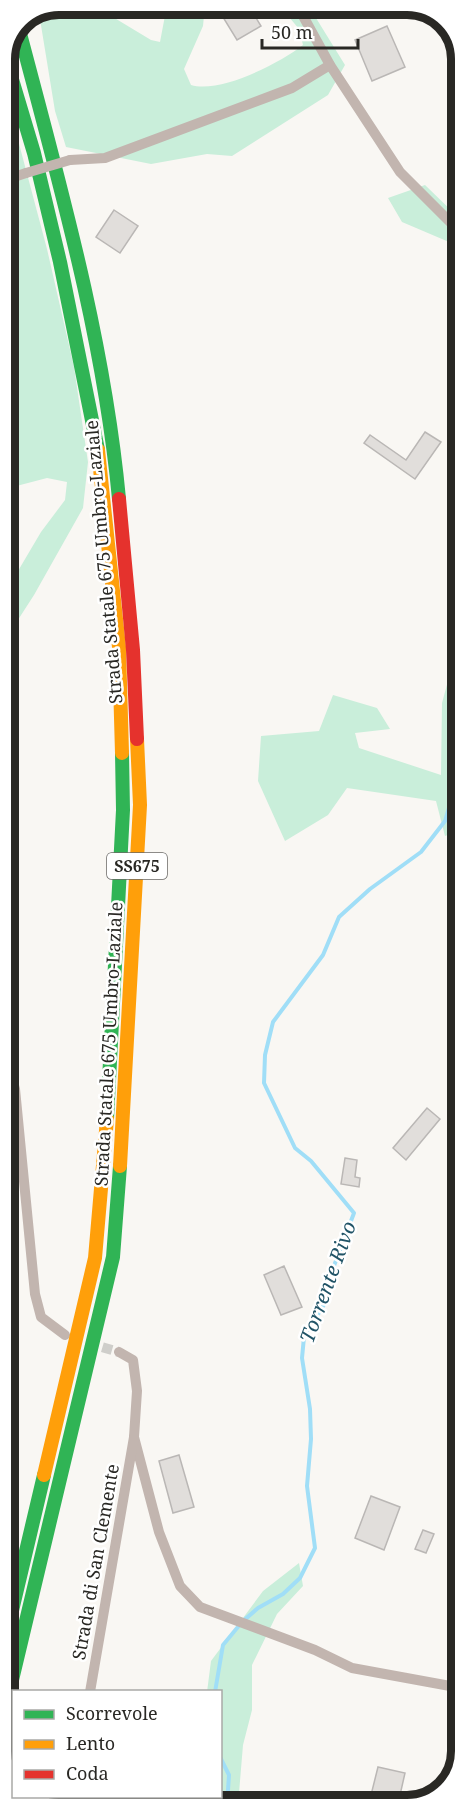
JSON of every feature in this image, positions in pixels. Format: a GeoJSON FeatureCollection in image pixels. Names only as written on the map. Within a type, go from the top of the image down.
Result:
{"type":"FeatureCollection","features":[{"type":"Feature","properties":{"kind":"highway","name":"Strada Statale 675 Umbro-Laziale"},"geometry":{"type":"LineString","coordinates":[[15,1667],[113,1257],[126,1085],[140,805],[133,650],[113,436],[75,243],[21,36]]}},
{"type":"Feature","properties":{"kind":"highway","name":"Strada Statale 675 Umbro-Laziale"},"geometry":{"type":"LineString","coordinates":[[15,89],[34,153],[58,251],[96,436],[119,647],[123,810],[109,1096],[95,1258],[15,1598]]}},
{"type":"Feature","properties":{"kind":"street"},"geometry":{"type":"LineString","coordinates":[[302,15],[330,65],[400,172],[451,224]]}},
{"type":"Feature","properties":{"kind":"street"},"geometry":{"type":"LineString","coordinates":[[15,177],[70,160],[105,158],[292,88],[330,65]]}},
{"type":"Feature","properties":{"kind":"street"},"geometry":{"type":"LineString","coordinates":[[15,1089],[35,1294],[41,1317],[65,1335]]}},
{"type":"Feature","properties":{"kind":"street","name":"Strada di San Clemente"},"geometry":{"type":"LineString","coordinates":[[90,1690],[134,1437],[136,1391],[133,1360],[119,1352]]}},
{"type":"Feature","properties":{"kind":"street","name":"Strada di San Clemente"},"geometry":{"type":"LineString","coordinates":[[134,1437],[159,1532],[180,1586],[200,1607],[315,1650],[352,1668],[451,1686]]}},
{"type":"Feature","properties":{"kind":"green space"},"geometry":{"type":"Polygon","coordinates":[[[110,15],[151,40],[160,42],[165,15],[204,15],[203,26],[184,69],[191,85],[203,87],[218,85],[249,75],[280,60],[303,45],[299,29],[287,15],[314,15],[345,65],[328,95],[232,156],[207,154],[151,164],[66,147],[55,111],[40,19],[50,16],[110,15]]]}},
{"type":"Feature","properties":{"kind":"green space"},"geometry":{"type":"Polygon","coordinates":[[[15,129],[47,249],[74,367],[88,462],[83,508],[15,624],[15,576],[41,532],[65,500],[67,482],[47,478],[15,486],[15,129]]]}},
{"type":"Feature","properties":{"kind":"green space"},"geometry":{"type":"Polygon","coordinates":[[[425,185],[451,210],[451,248],[449,242],[402,222],[388,198],[425,185]]]}},
{"type":"Feature","properties":{"kind":"green space"},"geometry":{"type":"Polygon","coordinates":[[[451,670],[451,834],[445,836],[436,801],[347,788],[328,815],[285,841],[258,781],[261,736],[319,731],[333,695],[377,708],[390,729],[355,733],[359,748],[441,775],[442,703],[451,670]]]}},
{"type":"Feature","properties":{"kind":"green space"},"geometry":{"type":"Polygon","coordinates":[[[299,1563],[303,1586],[277,1614],[252,1665],[252,1710],[243,1745],[239,1795],[222,1795],[222,1690],[207,1690],[211,1661],[263,1591],[299,1563]]]}},
{"type":"Feature","properties":{"kind":"building"},"geometry":{"type":"Polygon","coordinates":[[[222,15],[254,15],[261,26],[237,40],[222,15]]]}},
{"type":"Feature","properties":{"kind":"building"},"geometry":{"type":"Polygon","coordinates":[[[387,26],[405,67],[372,81],[355,40],[387,26]]]}},
{"type":"Feature","properties":{"kind":"building"},"geometry":{"type":"Polygon","coordinates":[[[114,210],[138,226],[120,253],[96,237],[114,210]]]}},
{"type":"Feature","properties":{"kind":"building"},"geometry":{"type":"Polygon","coordinates":[[[425,432],[441,442],[415,479],[364,443],[370,435],[406,460],[425,432]]]}},
{"type":"Feature","properties":{"kind":"building"},"geometry":{"type":"Polygon","coordinates":[[[427,1108],[440,1119],[406,1160],[393,1148],[427,1108]]]}},
{"type":"Feature","properties":{"kind":"building"},"geometry":{"type":"Polygon","coordinates":[[[345,1158],[357,1160],[355,1177],[360,1178],[359,1187],[341,1184],[345,1158]]]}},
{"type":"Feature","properties":{"kind":"building"},"geometry":{"type":"Polygon","coordinates":[[[284,1266],[302,1307],[281,1315],[264,1275],[284,1266]]]}},
{"type":"Feature","properties":{"kind":"building"},"geometry":{"type":"Polygon","coordinates":[[[179,1455],[194,1507],[173,1513],[159,1461],[179,1455]]]}},
{"type":"Feature","properties":{"kind":"building"},"geometry":{"type":"Polygon","coordinates":[[[371,1496],[400,1507],[384,1550],[355,1538],[371,1496]]]}},
{"type":"Feature","properties":{"kind":"building"},"geometry":{"type":"Polygon","coordinates":[[[423,1530],[434,1534],[426,1553],[415,1549],[423,1530]]]}},
{"type":"Feature","properties":{"kind":"building"},"geometry":{"type":"Polygon","coordinates":[[[378,1767],[405,1773],[400,1795],[371,1795],[378,1767]]]}},
{"type":"Feature","properties":{"kind":"waterway","name":"Torrente Rivo"},"geometry":{"type":"LineString","coordinates":[[215,1690],[223,1645],[242,1622],[258,1608],[283,1594],[300,1578],[315,1548],[307,1486],[311,1439],[310,1409],[302,1358],[304,1337],[325,1303],[329,1279],[354,1213],[311,1161],[295,1148],[264,1083],[265,1055],[273,1022],[323,955],[339,917],[370,889],[421,852],[445,821],[451,801]]}},
{"type":"Feature","properties":{"kind":"waterway","name":"Torrente Rivo"},"geometry":{"type":"LineString","coordinates":[[222,1761],[229,1775],[228,1795]]}},
{"type":"Feature","properties":{"kind":"tunnel"},"geometry":{"type":"LineString","coordinates":[[88,1343],[119,1352]]}},
{"type":"Feature","properties":{"kind":"traffic: fast"},"geometry":{"type":"LineString","coordinates":[[21,37],[64,202],[91,320],[103,379],[119,499]]}},
{"type":"Feature","properties":{"kind":"traffic: fast"},"geometry":{"type":"LineString","coordinates":[[15,89],[34,153],[60,262],[98,450]]}},
{"type":"Feature","properties":{"kind":"traffic: fast"},"geometry":{"type":"LineString","coordinates":[[107,1119],[123,810],[122,753]]}},
{"type":"Feature","properties":{"kind":"traffic: fast"},"geometry":{"type":"LineString","coordinates":[[15,1667],[113,1257],[120,1166]]}},
{"type":"Feature","properties":{"kind":"traffic: fast"},"geometry":{"type":"LineString","coordinates":[[15,1598],[44,1475]]}},
{"type":"Feature","properties":{"kind":"traffic: slow"},"geometry":{"type":"LineString","coordinates":[[98,450],[119,647],[122,753]]}},
{"type":"Feature","properties":{"kind":"traffic: slow"},"geometry":{"type":"LineString","coordinates":[[120,1166],[140,805],[137,739]]}},
{"type":"Feature","properties":{"kind":"traffic: slow"},"geometry":{"type":"LineString","coordinates":[[44,1475],[95,1258],[107,1119]]}},
{"type":"Feature","properties":{"kind":"traffic: jam"},"geometry":{"type":"LineString","coordinates":[[119,499],[133,650],[137,739]]}}]}
